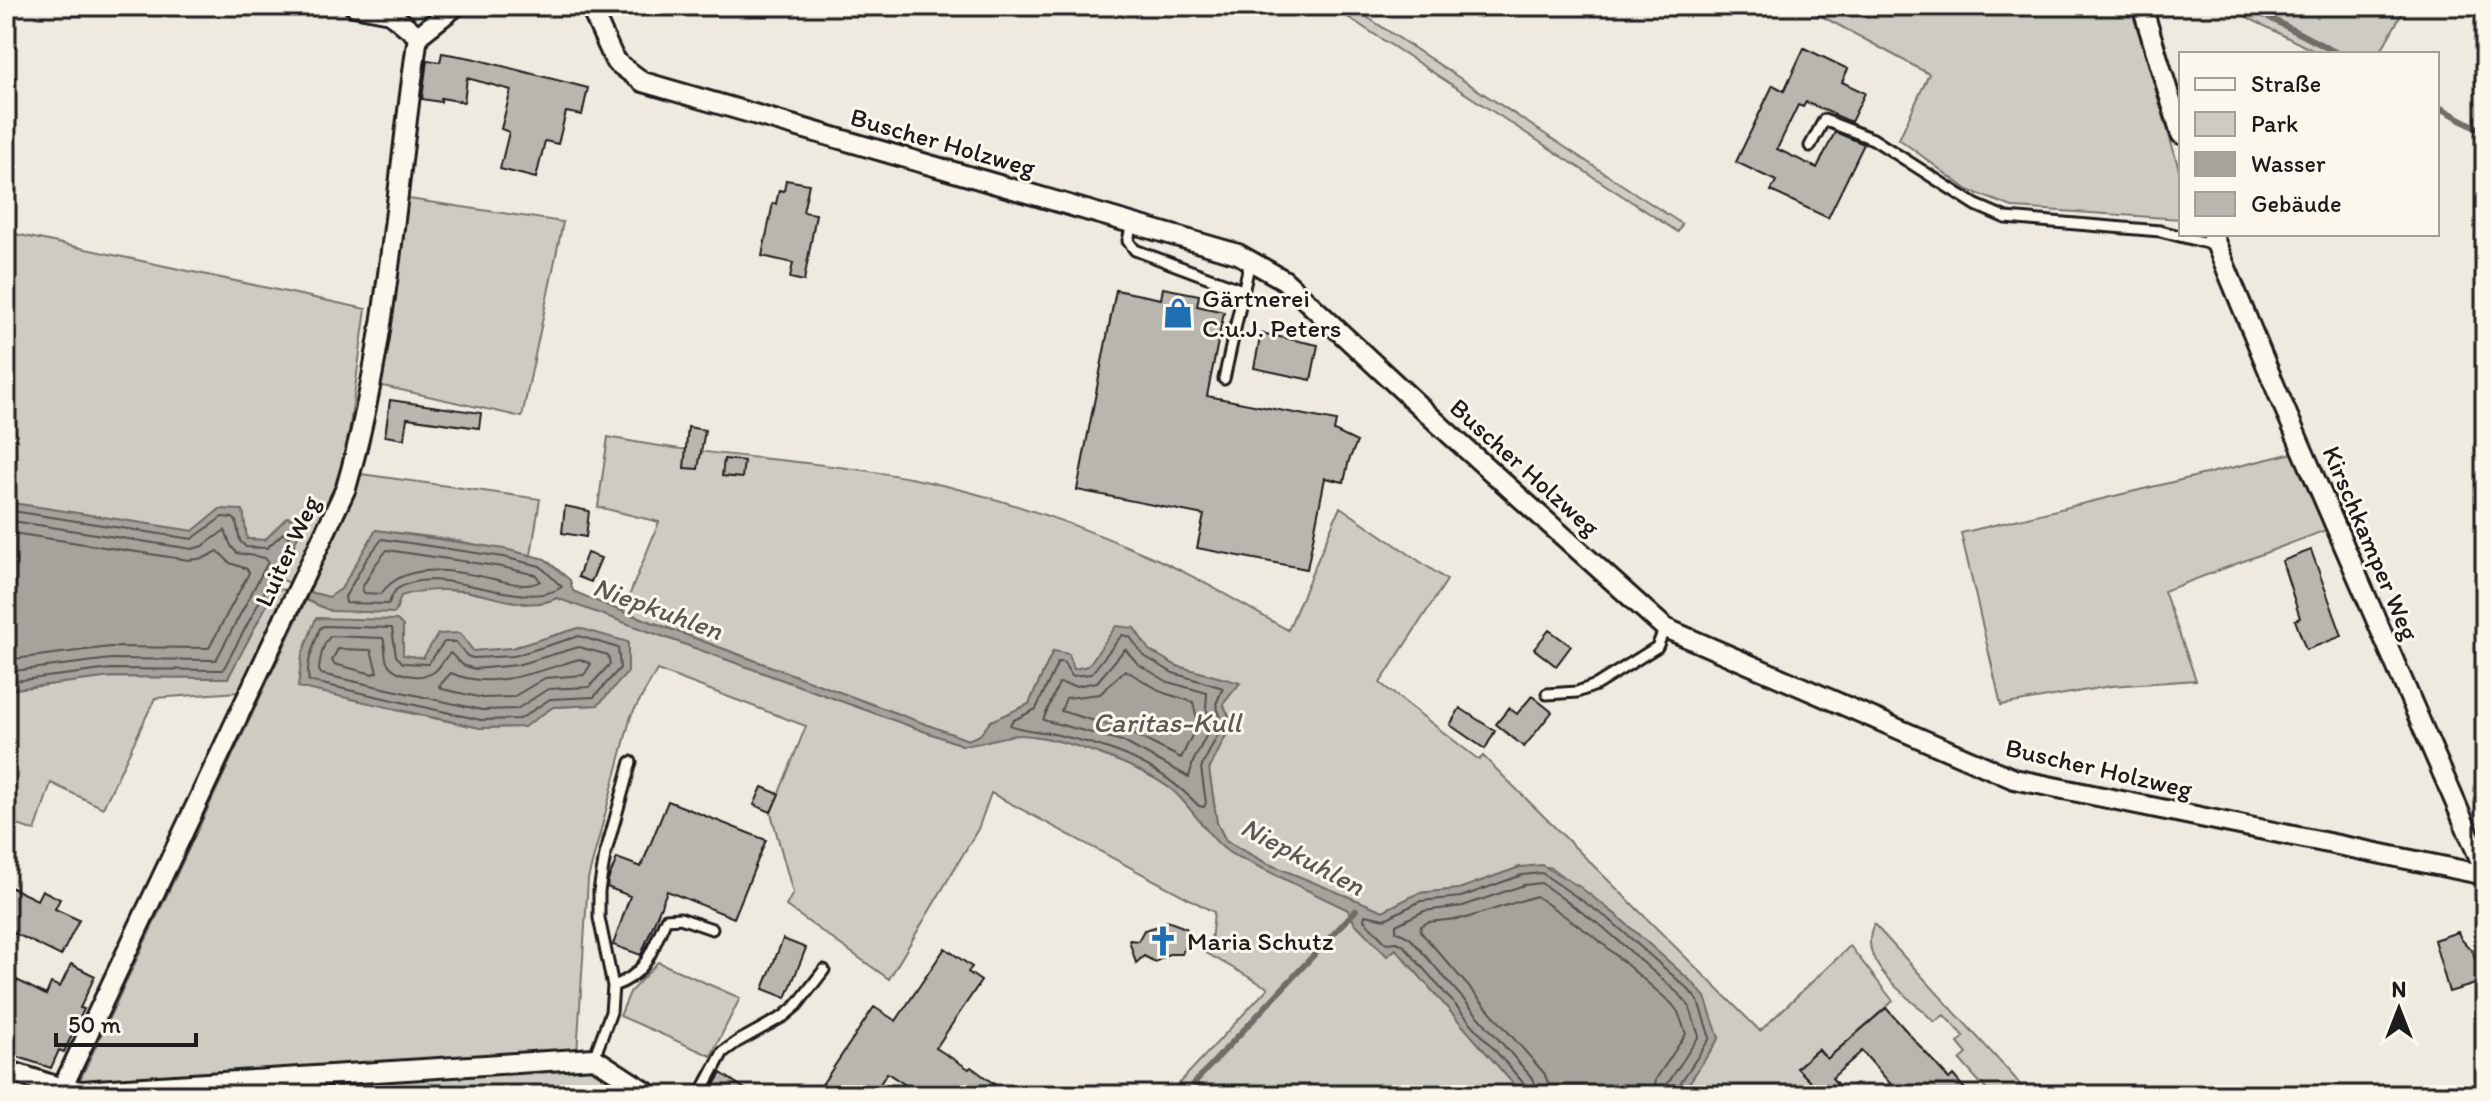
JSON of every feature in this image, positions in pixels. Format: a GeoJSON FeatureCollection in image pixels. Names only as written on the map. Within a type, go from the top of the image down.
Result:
{"type":"FeatureCollection","features":[{"type":"Feature","properties":{"kind":"street"},"geometry":{"type":"LineString","coordinates":[[354,6],[390,13],[418,36],[456,6]]}},
{"type":"Feature","properties":{"kind":"street","name":"Buscher Holzweg"},"geometry":{"type":"LineString","coordinates":[[590,6],[615,61],[643,82],[1238,254],[1284,280],[1456,441],[1665,628],[2014,779],[2485,873]]}},
{"type":"Feature","properties":{"kind":"street"},"geometry":{"type":"LineString","coordinates":[[2142,6],[2179,127]]}},
{"type":"Feature","properties":{"kind":"street","name":"Luiter Weg"},"geometry":{"type":"LineString","coordinates":[[60,1091],[346,488],[377,347],[418,36]]}},
{"type":"Feature","properties":{"kind":"street","name":"Kirschkamper Weg"},"geometry":{"type":"LineString","coordinates":[[2213,239],[2485,873]]}},
{"type":"Feature","properties":{"kind":"street"},"geometry":{"type":"LineString","coordinates":[[6,1070],[60,1091],[594,1058],[651,1095]]}},
{"type":"Feature","properties":{"kind":"lane"},"geometry":{"type":"LineString","coordinates":[[1810,146],[1824,120],[1873,139],[1961,197],[2006,218],[2179,234]]}},
{"type":"Feature","properties":{"kind":"lane"},"geometry":{"type":"LineString","coordinates":[[1133,222],[1128,238],[1131,248],[1242,290]]}},
{"type":"Feature","properties":{"kind":"lane"},"geometry":{"type":"LineString","coordinates":[[2193,236],[2213,239]]}},
{"type":"Feature","properties":{"kind":"lane"},"geometry":{"type":"LineString","coordinates":[[1224,379],[1250,261]]}},
{"type":"Feature","properties":{"kind":"lane"},"geometry":{"type":"LineString","coordinates":[[1547,694],[1577,692],[1596,685],[1657,647],[1665,628]]}},
{"type":"Feature","properties":{"kind":"lane"},"geometry":{"type":"LineString","coordinates":[[594,1058],[611,1012],[613,986],[599,918],[599,891],[605,855],[631,762]]}},
{"type":"Feature","properties":{"kind":"lane"},"geometry":{"type":"LineString","coordinates":[[613,986],[627,981],[643,968],[666,919],[680,918],[712,929]]}},
{"type":"Feature","properties":{"kind":"lane"},"geometry":{"type":"LineString","coordinates":[[700,1095],[723,1052],[784,1016],[797,1005],[824,970]]}},
{"type":"Feature","properties":{"kind":"green space"},"geometry":{"type":"Polygon","coordinates":[[[1331,6],[1350,6],[1682,224],[1678,232],[1331,6]]]}},
{"type":"Feature","properties":{"kind":"green space"},"geometry":{"type":"Polygon","coordinates":[[[1803,6],[1992,6],[2038,11],[2131,6],[2179,169],[2179,219],[2015,208],[1968,190],[1899,139],[1929,74],[1803,6]]]}},
{"type":"Feature","properties":{"kind":"green space"},"geometry":{"type":"Polygon","coordinates":[[[2225,6],[2406,6],[2380,52],[2316,52],[2225,6]]]}},
{"type":"Feature","properties":{"kind":"green space"},"geometry":{"type":"Polygon","coordinates":[[[402,198],[563,222],[522,417],[378,385],[402,198]]]}},
{"type":"Feature","properties":{"kind":"green space"},"geometry":{"type":"Polygon","coordinates":[[[6,232],[366,309],[347,447],[333,492],[290,583],[280,579],[303,523],[288,517],[265,540],[247,539],[243,511],[220,509],[193,531],[6,502],[6,232]]]}},
{"type":"Feature","properties":{"kind":"green space"},"geometry":{"type":"Polygon","coordinates":[[[608,437],[686,450],[881,473],[975,494],[1058,520],[1157,559],[1288,630],[1340,507],[1447,580],[1380,683],[1479,760],[1483,756],[1760,1031],[1850,946],[1893,1001],[1827,1059],[1818,1049],[1797,1067],[1823,1095],[1754,1095],[1744,1090],[1724,1095],[1681,1095],[1719,1038],[1694,984],[1615,914],[1550,867],[1520,867],[1459,889],[1419,893],[1383,911],[1266,863],[1226,841],[1217,823],[1209,770],[1232,723],[1223,704],[1239,683],[1177,666],[1149,650],[1134,628],[1088,666],[1074,669],[1053,651],[1029,704],[991,721],[980,735],[968,740],[623,611],[659,522],[598,507],[608,437]]]}},
{"type":"Feature","properties":{"kind":"green space"},"geometry":{"type":"Polygon","coordinates":[[[2293,453],[2326,530],[2164,591],[2196,680],[2111,686],[2001,705],[1961,533],[2293,453]]]}},
{"type":"Feature","properties":{"kind":"green space"},"geometry":{"type":"Polygon","coordinates":[[[361,474],[540,499],[531,555],[447,539],[376,530],[341,590],[329,597],[309,592],[361,474]]]}},
{"type":"Feature","properties":{"kind":"green space"},"geometry":{"type":"Polygon","coordinates":[[[275,589],[287,590],[238,692],[155,698],[103,808],[51,783],[35,831],[6,821],[6,690],[111,677],[228,678],[275,589]]]}},
{"type":"Feature","properties":{"kind":"green space"},"geometry":{"type":"Polygon","coordinates":[[[421,589],[465,591],[525,604],[557,598],[962,745],[1022,735],[1057,741],[1120,762],[1171,789],[1230,853],[1349,910],[1354,922],[1387,956],[1396,949],[1523,1095],[1168,1095],[1268,988],[1203,951],[1211,943],[1214,912],[991,793],[978,829],[889,979],[786,906],[793,893],[771,813],[806,726],[657,670],[631,716],[588,879],[577,1054],[78,1084],[306,600],[331,611],[421,589]],[[403,626],[395,710],[480,728],[523,727],[553,707],[598,705],[579,628],[512,648],[473,651],[460,633],[424,658],[403,655],[403,626]]]}},
{"type":"Feature","properties":{"kind":"green space"},"geometry":{"type":"Polygon","coordinates":[[[1874,924],[2028,1095],[1991,1095],[1960,1060],[1967,1054],[1958,1043],[1964,1037],[1944,1015],[1934,1022],[1878,966],[1870,939],[1874,924]]]}},
{"type":"Feature","properties":{"kind":"green space"},"geometry":{"type":"Polygon","coordinates":[[[658,962],[740,998],[711,1056],[620,1016],[630,992],[658,962]]]}},
{"type":"Feature","properties":{"kind":"green space"},"geometry":{"type":"Polygon","coordinates":[[[594,1063],[642,1095],[362,1095],[368,1078],[594,1063]]]}},
{"type":"Feature","properties":{"kind":"water"},"geometry":{"type":"Polygon","coordinates":[[[6,502],[193,531],[220,509],[243,510],[247,539],[265,540],[287,517],[303,523],[280,580],[228,678],[111,677],[6,690],[6,502]]]}},
{"type":"Feature","properties":{"kind":"water","name":"Caritas-Kull"},"geometry":{"type":"Polygon","coordinates":[[[376,530],[505,549],[545,559],[570,580],[573,591],[608,606],[968,740],[980,735],[991,721],[1029,704],[1053,651],[1069,654],[1074,669],[1088,666],[1116,626],[1134,628],[1149,650],[1177,666],[1240,683],[1223,704],[1232,723],[1209,770],[1217,823],[1226,841],[1266,863],[1383,911],[1419,893],[1459,889],[1520,867],[1542,865],[1580,887],[1615,914],[1694,984],[1705,997],[1719,1038],[1681,1095],[1523,1095],[1396,949],[1387,956],[1354,922],[1348,910],[1230,853],[1213,838],[1179,796],[1140,771],[1078,747],[1038,737],[1014,735],[962,745],[557,598],[523,603],[464,591],[424,591],[401,596],[395,613],[331,611],[306,600],[309,592],[329,597],[341,589],[376,530]]]}},
{"type":"Feature","properties":{"kind":"water"},"geometry":{"type":"Polygon","coordinates":[[[316,618],[397,620],[403,626],[403,655],[423,658],[438,634],[460,633],[473,651],[512,648],[579,628],[628,642],[628,672],[598,705],[553,707],[524,727],[480,728],[298,687],[302,655],[316,618]]]}},
{"type":"Feature","properties":{"kind":"building"},"geometry":{"type":"Polygon","coordinates":[[[1804,48],[1848,69],[1842,82],[1865,93],[1851,122],[1806,102],[1803,107],[1798,105],[1777,149],[1817,168],[1835,132],[1864,144],[1828,218],[1771,191],[1776,181],[1736,162],[1773,85],[1784,91],[1804,48]]]}},
{"type":"Feature","properties":{"kind":"building"},"geometry":{"type":"Polygon","coordinates":[[[442,53],[588,88],[582,115],[566,112],[558,144],[545,141],[536,178],[500,169],[509,132],[501,129],[511,90],[467,78],[464,102],[422,99],[427,60],[440,62],[442,53]]]}},
{"type":"Feature","properties":{"kind":"building"},"geometry":{"type":"Polygon","coordinates":[[[786,180],[809,184],[803,212],[816,214],[804,281],[790,278],[793,263],[762,256],[773,203],[776,204],[779,190],[784,191],[786,180]]]}},
{"type":"Feature","properties":{"kind":"building"},"geometry":{"type":"Polygon","coordinates":[[[1163,288],[1199,295],[1197,306],[1224,312],[1207,396],[1336,421],[1334,431],[1357,442],[1344,482],[1325,478],[1307,569],[1197,548],[1204,515],[1077,490],[1116,290],[1161,299],[1163,288]]]}},
{"type":"Feature","properties":{"kind":"building"},"geometry":{"type":"Polygon","coordinates":[[[1261,333],[1318,345],[1311,380],[1254,368],[1261,333]]]}},
{"type":"Feature","properties":{"kind":"building"},"geometry":{"type":"Polygon","coordinates":[[[390,400],[481,413],[479,428],[407,418],[404,439],[385,436],[390,400]]]}},
{"type":"Feature","properties":{"kind":"building"},"geometry":{"type":"Polygon","coordinates":[[[688,427],[705,430],[698,469],[684,468],[688,427]]]}},
{"type":"Feature","properties":{"kind":"building"},"geometry":{"type":"Polygon","coordinates":[[[724,459],[744,461],[742,478],[722,476],[724,459]]]}},
{"type":"Feature","properties":{"kind":"building"},"geometry":{"type":"Polygon","coordinates":[[[565,506],[589,511],[586,537],[562,533],[565,506]]]}},
{"type":"Feature","properties":{"kind":"building"},"geometry":{"type":"Polygon","coordinates":[[[2311,550],[2342,636],[2306,650],[2295,620],[2300,618],[2282,561],[2311,550]]]}},
{"type":"Feature","properties":{"kind":"building"},"geometry":{"type":"Polygon","coordinates":[[[587,553],[601,558],[591,582],[578,577],[587,553]]]}},
{"type":"Feature","properties":{"kind":"building"},"geometry":{"type":"Polygon","coordinates":[[[1549,630],[1571,646],[1556,666],[1534,649],[1549,630]]]}},
{"type":"Feature","properties":{"kind":"building"},"geometry":{"type":"Polygon","coordinates":[[[1532,696],[1552,712],[1524,747],[1496,724],[1509,708],[1517,714],[1532,696]]]}},
{"type":"Feature","properties":{"kind":"building"},"geometry":{"type":"Polygon","coordinates":[[[1460,708],[1495,731],[1485,749],[1450,725],[1460,708]]]}},
{"type":"Feature","properties":{"kind":"building"},"geometry":{"type":"Polygon","coordinates":[[[762,787],[779,794],[771,812],[754,805],[762,787]]]}},
{"type":"Feature","properties":{"kind":"building"},"geometry":{"type":"Polygon","coordinates":[[[668,801],[766,840],[734,918],[667,891],[641,955],[613,945],[630,896],[607,887],[608,880],[617,858],[641,867],[668,801]]]}},
{"type":"Feature","properties":{"kind":"building"},"geometry":{"type":"Polygon","coordinates":[[[6,885],[37,900],[42,890],[60,899],[55,909],[79,920],[61,956],[6,929],[6,885]]]}},
{"type":"Feature","properties":{"kind":"building","name":"Maria Schutz"},"geometry":{"type":"Polygon","coordinates":[[[1167,921],[1186,928],[1189,933],[1182,954],[1169,954],[1155,962],[1144,956],[1136,963],[1129,940],[1138,941],[1144,930],[1167,921]]]}},
{"type":"Feature","properties":{"kind":"building"},"geometry":{"type":"Polygon","coordinates":[[[2458,932],[2473,952],[2482,982],[2449,992],[2434,940],[2458,932]]]}},
{"type":"Feature","properties":{"kind":"building"},"geometry":{"type":"Polygon","coordinates":[[[783,939],[806,948],[786,998],[763,989],[783,939]]]}},
{"type":"Feature","properties":{"kind":"building"},"geometry":{"type":"Polygon","coordinates":[[[945,948],[972,967],[968,972],[981,981],[936,1048],[969,1069],[971,1067],[1009,1095],[921,1095],[887,1073],[873,1095],[815,1095],[874,1007],[896,1021],[945,948]]]}},
{"type":"Feature","properties":{"kind":"building"},"geometry":{"type":"Polygon","coordinates":[[[71,964],[95,976],[64,1052],[59,1050],[51,1068],[6,1053],[6,1003],[17,980],[46,995],[51,983],[60,987],[71,964]]]}},
{"type":"Feature","properties":{"kind":"building"},"geometry":{"type":"Polygon","coordinates":[[[1886,1008],[1949,1079],[1953,1075],[1970,1095],[1900,1095],[1862,1051],[1832,1078],[1847,1095],[1824,1095],[1797,1068],[1818,1049],[1827,1059],[1886,1008]]]}},
{"type":"Feature","properties":{"kind":"building"},"geometry":{"type":"Polygon","coordinates":[[[721,1073],[754,1095],[708,1095],[721,1073]]]}},
{"type":"Feature","properties":{"kind":"waterway"},"geometry":{"type":"LineString","coordinates":[[1995,6],[2093,7]]}},
{"type":"Feature","properties":{"kind":"waterway"},"geometry":{"type":"LineString","coordinates":[[2247,6],[2335,52]]}},
{"type":"Feature","properties":{"kind":"waterway"},"geometry":{"type":"LineString","coordinates":[[2439,107],[2485,132]]}},
{"type":"Feature","properties":{"kind":"waterway","name":"Niepkuhlen"},"geometry":{"type":"LineString","coordinates":[[1209,1095],[1194,1083],[1356,910]]}},
{"type":"Feature","properties":{"kind":"place","name":"Gärtnerei C.u.J. Peters"},"geometry":{"type":"Point","coordinates":[1178,313]}},
{"type":"Feature","properties":{"kind":"place","name":"Maria Schutz"},"geometry":{"type":"Point","coordinates":[1163,941]}}]}
